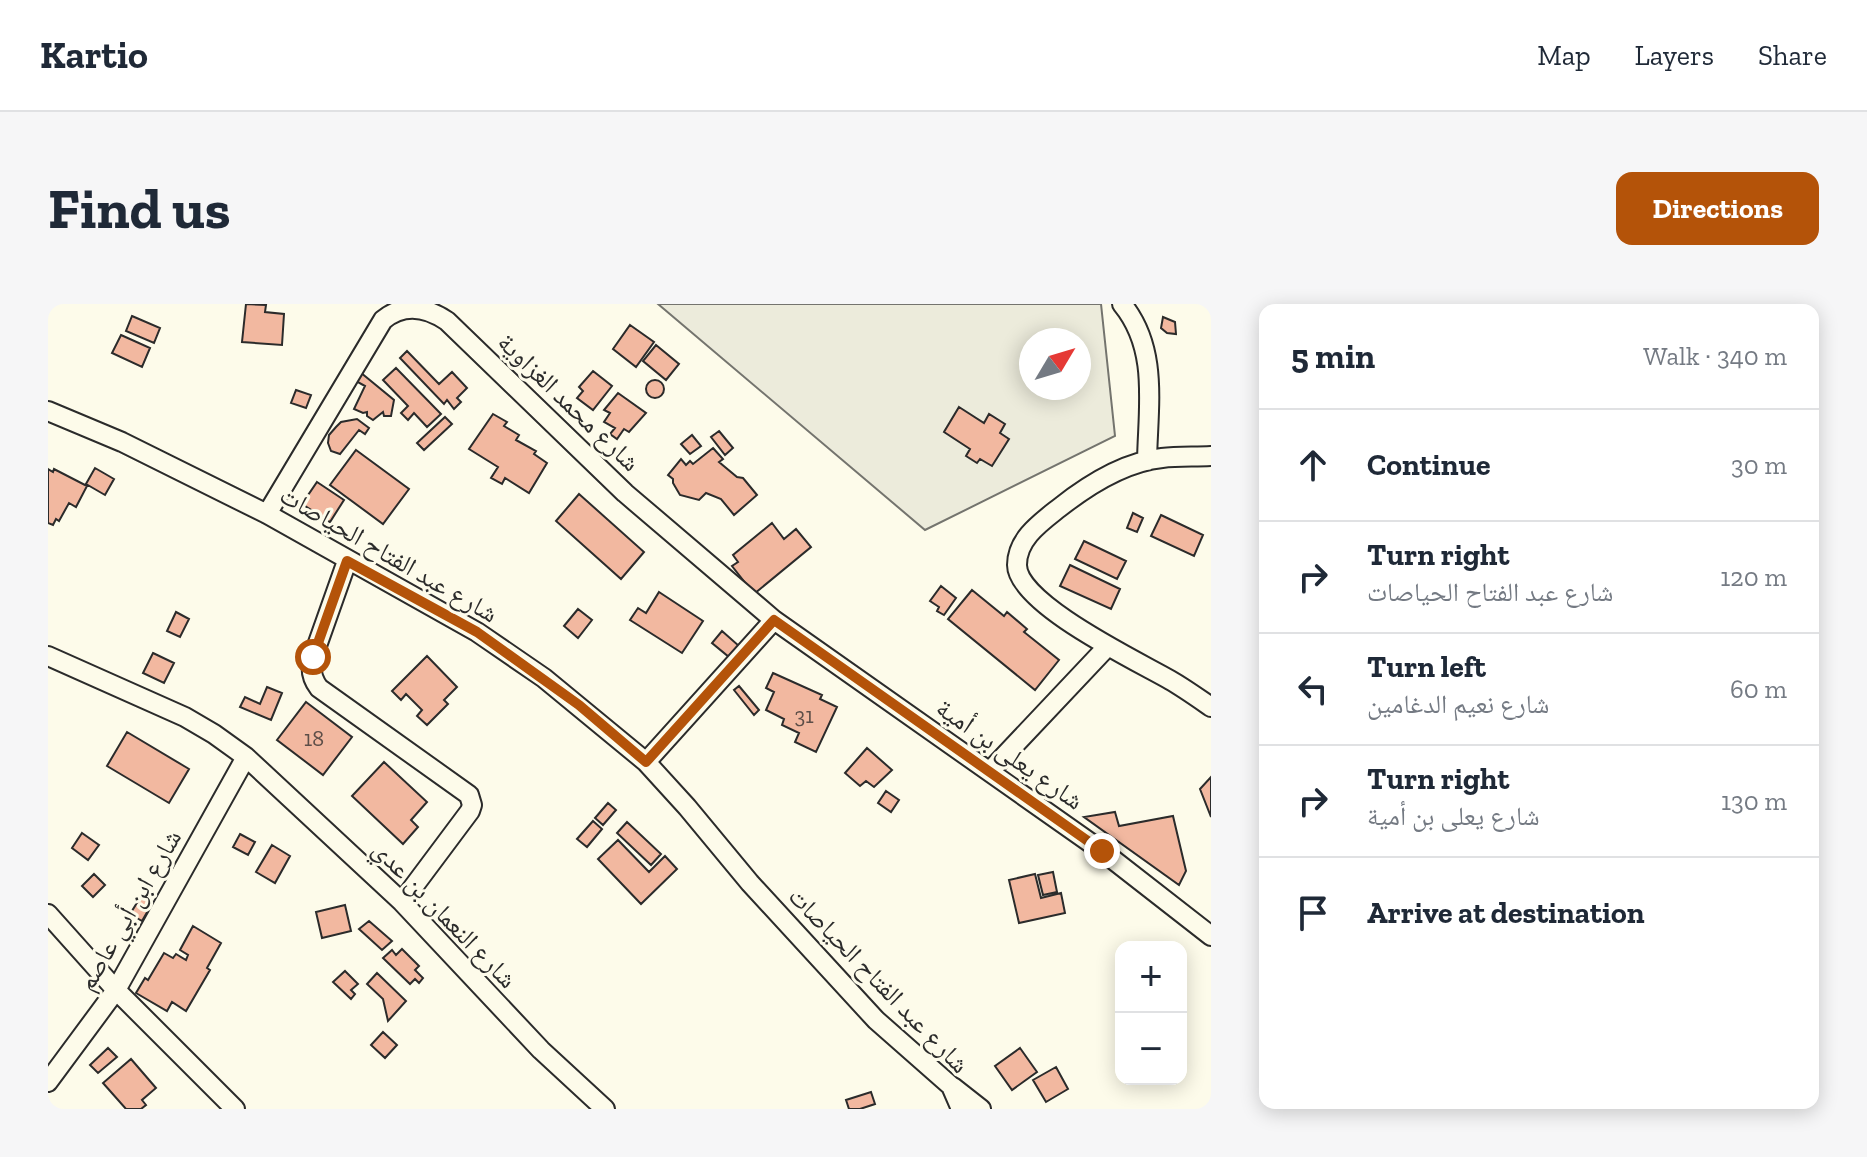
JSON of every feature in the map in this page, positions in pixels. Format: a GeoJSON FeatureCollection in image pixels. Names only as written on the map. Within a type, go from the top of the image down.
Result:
{"type":"FeatureCollection","features":[{"type":"Feature","properties":{"kind":"street"},"geometry":{"type":"LineString","coordinates":[[1122,304],[1140,331],[1147,349],[1147,461]]}},
{"type":"Feature","properties":{"kind":"street","name":"شارع محمد الغزاوية"},"geometry":{"type":"LineString","coordinates":[[267,514],[383,320],[396,309],[420,306],[447,321],[625,493],[774,620]]}},
{"type":"Feature","properties":{"kind":"street","name":"شارع عبد الفتاح الحياصات"},"geometry":{"type":"LineString","coordinates":[[48,411],[122,442],[267,514],[477,632],[568,696],[646,762],[759,894],[876,1020],[951,1086],[961,1109]]}},
{"type":"Feature","properties":{"kind":"street"},"geometry":{"type":"LineString","coordinates":[[1211,456],[1161,458],[1107,476],[1070,499],[1036,526],[1024,540],[1017,568],[1022,580],[1040,601],[1107,647],[1173,681],[1211,707]]}},
{"type":"Feature","properties":{"kind":"street"},"geometry":{"type":"LineString","coordinates":[[347,561],[311,664],[313,681],[472,800],[470,811],[402,902]]}},
{"type":"Feature","properties":{"kind":"street"},"geometry":{"type":"LineString","coordinates":[[646,762],[774,620]]}},
{"type":"Feature","properties":{"kind":"street","name":"شارع يعلى بن أمية"},"geometry":{"type":"LineString","coordinates":[[774,620],[1102,851],[1211,936]]}},
{"type":"Feature","properties":{"kind":"street"},"geometry":{"type":"LineString","coordinates":[[990,771],[1107,647]]}},
{"type":"Feature","properties":{"kind":"street","name":"شارع النعمان بن عدي"},"geometry":{"type":"LineString","coordinates":[[48,656],[185,717],[246,757],[402,902],[541,1050],[605,1109]]}},
{"type":"Feature","properties":{"kind":"street","name":"شارع ابن أبي عاصم"},"geometry":{"type":"LineString","coordinates":[[48,1082],[116,990],[246,757]]}},
{"type":"Feature","properties":{"kind":"street"},"geometry":{"type":"LineString","coordinates":[[48,914],[116,990],[235,1109]]}},
{"type":"Feature","properties":{"kind":"street"},"geometry":{"type":"LineString","coordinates":[[951,1086],[981,1109]]}},
{"type":"Feature","properties":{"kind":"shaded area"},"geometry":{"type":"Polygon","coordinates":[[[658,304],[1101,304],[1115,436],[925,530],[658,304]]]}},
{"type":"Feature","properties":{"kind":"building"},"geometry":{"type":"Polygon","coordinates":[[[246,304],[266,305],[265,312],[284,314],[282,345],[242,342],[246,304]]]}},
{"type":"Feature","properties":{"kind":"building"},"geometry":{"type":"Polygon","coordinates":[[[132,316],[160,328],[154,343],[126,331],[132,316]]]}},
{"type":"Feature","properties":{"kind":"building"},"geometry":{"type":"Polygon","coordinates":[[[1163,317],[1175,322],[1176,334],[1167,333],[1161,328],[1163,317]]]}},
{"type":"Feature","properties":{"kind":"building"},"geometry":{"type":"Polygon","coordinates":[[[630,325],[654,342],[636,367],[613,349],[630,325]]]}},
{"type":"Feature","properties":{"kind":"building"},"geometry":{"type":"Polygon","coordinates":[[[121,335],[150,348],[142,367],[112,353],[121,335]]]}},
{"type":"Feature","properties":{"kind":"building"},"geometry":{"type":"Polygon","coordinates":[[[656,345],[679,364],[666,380],[643,361],[656,345]]]}},
{"type":"Feature","properties":{"kind":"building"},"geometry":{"type":"Polygon","coordinates":[[[407,351],[439,384],[452,372],[467,388],[457,398],[461,402],[454,409],[447,400],[444,404],[400,358],[407,351]]]}},
{"type":"Feature","properties":{"kind":"building"},"geometry":{"type":"Polygon","coordinates":[[[396,368],[441,414],[427,427],[414,413],[408,420],[401,413],[408,406],[383,380],[396,368]]]}},
{"type":"Feature","properties":{"kind":"building"},"geometry":{"type":"Polygon","coordinates":[[[593,371],[612,386],[593,410],[577,398],[583,391],[579,387],[593,371]]]}},
{"type":"Feature","properties":{"kind":"building"},"geometry":{"type":"Polygon","coordinates":[[[360,372],[394,400],[391,416],[384,416],[383,412],[373,420],[367,412],[354,409],[365,386],[354,380],[360,372]]]}},
{"type":"Feature","properties":{"kind":"building"},"geometry":{"type":"Polygon","coordinates":[[[655,380],[664,389],[655,398],[646,389],[655,380]]]}},
{"type":"Feature","properties":{"kind":"building"},"geometry":{"type":"Polygon","coordinates":[[[296,390],[311,395],[306,408],[291,403],[296,390]]]}},
{"type":"Feature","properties":{"kind":"building"},"geometry":{"type":"Polygon","coordinates":[[[618,393],[646,413],[629,432],[624,429],[617,439],[610,434],[615,428],[604,422],[610,413],[604,410],[618,393]]]}},
{"type":"Feature","properties":{"kind":"building"},"geometry":{"type":"Polygon","coordinates":[[[959,407],[984,423],[989,414],[1005,424],[1000,433],[1009,439],[992,466],[980,459],[977,463],[966,456],[970,449],[944,432],[959,407]]]}},
{"type":"Feature","properties":{"kind":"building"},"geometry":{"type":"Polygon","coordinates":[[[493,414],[507,422],[504,426],[519,435],[516,440],[536,451],[534,454],[547,463],[529,493],[505,478],[502,484],[491,478],[498,467],[469,449],[493,414]]]}},
{"type":"Feature","properties":{"kind":"building"},"geometry":{"type":"Polygon","coordinates":[[[445,417],[452,424],[424,450],[417,443],[445,417]]]}},
{"type":"Feature","properties":{"kind":"building"},"geometry":{"type":"Polygon","coordinates":[[[357,419],[369,428],[365,434],[359,430],[340,454],[331,451],[329,435],[341,422],[357,419]]]}},
{"type":"Feature","properties":{"kind":"building"},"geometry":{"type":"Polygon","coordinates":[[[719,431],[733,448],[725,455],[711,437],[719,431]]]}},
{"type":"Feature","properties":{"kind":"building"},"geometry":{"type":"Polygon","coordinates":[[[692,435],[701,446],[690,454],[681,444],[692,435]]]}},
{"type":"Feature","properties":{"kind":"building"},"geometry":{"type":"Polygon","coordinates":[[[713,448],[723,459],[719,462],[737,477],[743,478],[757,495],[734,515],[721,499],[706,493],[699,500],[680,495],[668,475],[681,459],[686,465],[690,461],[693,464],[713,448]]]}},
{"type":"Feature","properties":{"kind":"building"},"geometry":{"type":"Polygon","coordinates":[[[356,450],[409,489],[383,524],[330,485],[356,450]]]}},
{"type":"Feature","properties":{"kind":"building"},"geometry":{"type":"Polygon","coordinates":[[[95,468],[114,479],[105,495],[86,484],[95,468]]]}},
{"type":"Feature","properties":{"kind":"building"},"geometry":{"type":"Polygon","coordinates":[[[48,469],[87,486],[76,507],[69,503],[59,521],[56,519],[53,525],[48,523],[48,469]]]}},
{"type":"Feature","properties":{"kind":"building"},"geometry":{"type":"Polygon","coordinates":[[[317,482],[344,500],[330,522],[302,504],[317,482]]]}},
{"type":"Feature","properties":{"kind":"building"},"geometry":{"type":"Polygon","coordinates":[[[579,494],[644,552],[621,579],[556,521],[579,494]]]}},
{"type":"Feature","properties":{"kind":"building"},"geometry":{"type":"Polygon","coordinates":[[[1133,513],[1143,518],[1137,532],[1127,528],[1133,513]]]}},
{"type":"Feature","properties":{"kind":"building"},"geometry":{"type":"Polygon","coordinates":[[[1161,515],[1203,535],[1194,556],[1151,536],[1161,515]]]}},
{"type":"Feature","properties":{"kind":"building"},"geometry":{"type":"Polygon","coordinates":[[[772,523],[784,539],[796,529],[811,547],[754,594],[732,566],[738,562],[733,555],[772,523]]]}},
{"type":"Feature","properties":{"kind":"building"},"geometry":{"type":"Polygon","coordinates":[[[1084,541],[1126,561],[1117,579],[1075,559],[1084,541]]]}},
{"type":"Feature","properties":{"kind":"building"},"geometry":{"type":"Polygon","coordinates":[[[1070,565],[1120,589],[1111,609],[1060,586],[1070,565]]]}},
{"type":"Feature","properties":{"kind":"building"},"geometry":{"type":"Polygon","coordinates":[[[941,586],[956,598],[944,615],[930,601],[941,586]]]}},
{"type":"Feature","properties":{"kind":"building"},"geometry":{"type":"Polygon","coordinates":[[[972,590],[1004,616],[1007,612],[1027,629],[1024,632],[1059,660],[1035,690],[948,619],[972,590]]]}},
{"type":"Feature","properties":{"kind":"building"},"geometry":{"type":"Polygon","coordinates":[[[659,592],[703,621],[682,653],[630,620],[638,608],[646,613],[659,592]]]}},
{"type":"Feature","properties":{"kind":"building"},"geometry":{"type":"Polygon","coordinates":[[[578,609],[592,620],[578,638],[564,626],[578,609]]]}},
{"type":"Feature","properties":{"kind":"building"},"geometry":{"type":"Polygon","coordinates":[[[176,612],[189,619],[180,637],[167,631],[176,612]]]}},
{"type":"Feature","properties":{"kind":"building"},"geometry":{"type":"Polygon","coordinates":[[[722,631],[739,646],[729,657],[712,643],[722,631]]]}},
{"type":"Feature","properties":{"kind":"building"},"geometry":{"type":"Polygon","coordinates":[[[153,653],[174,663],[164,683],[143,673],[153,653]]]}},
{"type":"Feature","properties":{"kind":"building"},"geometry":{"type":"Polygon","coordinates":[[[427,656],[457,687],[444,700],[448,704],[427,725],[417,716],[422,710],[406,694],[401,700],[392,691],[427,656]]]}},
{"type":"Feature","properties":{"kind":"building"},"geometry":{"type":"Polygon","coordinates":[[[773,673],[822,695],[820,699],[837,707],[816,752],[795,742],[799,733],[782,725],[784,719],[766,710],[774,692],[766,688],[773,673]]]}},
{"type":"Feature","properties":{"kind":"building"},"geometry":{"type":"Polygon","coordinates":[[[739,686],[759,710],[754,715],[734,690],[739,686]]]}},
{"type":"Feature","properties":{"kind":"building"},"geometry":{"type":"Polygon","coordinates":[[[267,687],[282,693],[271,720],[240,707],[245,697],[260,704],[267,687]]]}},
{"type":"Feature","properties":{"kind":"building"},"geometry":{"type":"Polygon","coordinates":[[[306,702],[352,737],[323,775],[277,740],[306,702]]]}},
{"type":"Feature","properties":{"kind":"building"},"geometry":{"type":"Polygon","coordinates":[[[127,732],[189,769],[169,803],[107,766],[127,732]]]}},
{"type":"Feature","properties":{"kind":"building"},"geometry":{"type":"Polygon","coordinates":[[[867,748],[892,770],[874,787],[866,781],[860,786],[845,773],[867,748]]]}},
{"type":"Feature","properties":{"kind":"building"},"geometry":{"type":"Polygon","coordinates":[[[384,762],[427,802],[411,820],[418,827],[403,844],[352,796],[384,762]]]}},
{"type":"Feature","properties":{"kind":"building"},"geometry":{"type":"Polygon","coordinates":[[[1211,777],[1211,817],[1200,789],[1211,777]]]}},
{"type":"Feature","properties":{"kind":"building"},"geometry":{"type":"Polygon","coordinates":[[[886,791],[899,800],[891,812],[878,803],[886,791]]]}},
{"type":"Feature","properties":{"kind":"building"},"geometry":{"type":"Polygon","coordinates":[[[608,803],[616,810],[603,825],[595,818],[608,803]]]}},
{"type":"Feature","properties":{"kind":"building"},"geometry":{"type":"Polygon","coordinates":[[[1115,812],[1119,826],[1173,816],[1186,871],[1179,885],[1084,817],[1115,812]]]}},
{"type":"Feature","properties":{"kind":"building"},"geometry":{"type":"Polygon","coordinates":[[[593,821],[602,829],[587,847],[577,839],[593,821]]]}},
{"type":"Feature","properties":{"kind":"building"},"geometry":{"type":"Polygon","coordinates":[[[627,822],[661,854],[651,865],[617,833],[627,822]]]}},
{"type":"Feature","properties":{"kind":"building"},"geometry":{"type":"Polygon","coordinates":[[[82,833],[99,845],[88,860],[72,848],[82,833]]]}},
{"type":"Feature","properties":{"kind":"building"},"geometry":{"type":"Polygon","coordinates":[[[240,834],[255,842],[248,855],[233,847],[240,834]]]}},
{"type":"Feature","properties":{"kind":"building"},"geometry":{"type":"Polygon","coordinates":[[[618,840],[649,872],[665,856],[677,869],[641,904],[598,859],[618,840]]]}},
{"type":"Feature","properties":{"kind":"building"},"geometry":{"type":"Polygon","coordinates":[[[272,845],[290,856],[275,883],[256,872],[272,845]]]}},
{"type":"Feature","properties":{"kind":"building"},"geometry":{"type":"Polygon","coordinates":[[[1053,872],[1057,892],[1043,895],[1038,875],[1053,872]]]}},
{"type":"Feature","properties":{"kind":"building"},"geometry":{"type":"Polygon","coordinates":[[[94,874],[105,885],[93,897],[82,886],[94,874]]]}},
{"type":"Feature","properties":{"kind":"building"},"geometry":{"type":"Polygon","coordinates":[[[1035,874],[1041,898],[1061,893],[1065,913],[1019,923],[1009,880],[1035,874]]]}},
{"type":"Feature","properties":{"kind":"building"},"geometry":{"type":"Polygon","coordinates":[[[142,895],[153,902],[142,921],[130,914],[142,895]]]}},
{"type":"Feature","properties":{"kind":"building"},"geometry":{"type":"Polygon","coordinates":[[[345,905],[351,931],[322,938],[316,912],[345,905]]]}},
{"type":"Feature","properties":{"kind":"building"},"geometry":{"type":"Polygon","coordinates":[[[369,921],[392,941],[382,950],[359,929],[369,921]]]}},
{"type":"Feature","properties":{"kind":"building"},"geometry":{"type":"Polygon","coordinates":[[[193,926],[221,943],[207,968],[210,970],[186,1011],[172,1002],[167,1011],[136,993],[164,953],[173,958],[176,954],[186,960],[188,955],[180,950],[193,926]]]}},
{"type":"Feature","properties":{"kind":"building"},"geometry":{"type":"Polygon","coordinates":[[[402,949],[419,966],[415,970],[423,978],[419,983],[415,979],[410,984],[383,958],[392,950],[396,955],[402,949]]]}},
{"type":"Feature","properties":{"kind":"building"},"geometry":{"type":"Polygon","coordinates":[[[345,971],[358,984],[351,990],[355,994],[351,999],[333,982],[345,971]]]}},
{"type":"Feature","properties":{"kind":"building"},"geometry":{"type":"Polygon","coordinates":[[[377,973],[406,1001],[388,1021],[383,999],[367,984],[377,973]]]}},
{"type":"Feature","properties":{"kind":"building"},"geometry":{"type":"Polygon","coordinates":[[[383,1032],[397,1045],[385,1058],[371,1045],[383,1032]]]}},
{"type":"Feature","properties":{"kind":"building"},"geometry":{"type":"Polygon","coordinates":[[[108,1048],[117,1057],[98,1073],[90,1065],[108,1048]]]}},
{"type":"Feature","properties":{"kind":"building"},"geometry":{"type":"Polygon","coordinates":[[[1020,1048],[1037,1072],[1012,1090],[995,1066],[1020,1048]]]}},
{"type":"Feature","properties":{"kind":"building"},"geometry":{"type":"Polygon","coordinates":[[[131,1059],[156,1088],[142,1100],[146,1105],[141,1109],[126,1109],[103,1083],[131,1059]]]}},
{"type":"Feature","properties":{"kind":"building"},"geometry":{"type":"Polygon","coordinates":[[[1056,1067],[1068,1089],[1046,1102],[1033,1080],[1056,1067]]]}},
{"type":"Feature","properties":{"kind":"building"},"geometry":{"type":"Polygon","coordinates":[[[871,1092],[875,1104],[849,1109],[846,1100],[871,1092]]]}},
{"type":"Feature","properties":{"kind":"route"},"geometry":{"type":"LineString","coordinates":[[313,657],[347,561],[477,632],[544,678],[646,762],[774,620],[1102,851]]}}]}
